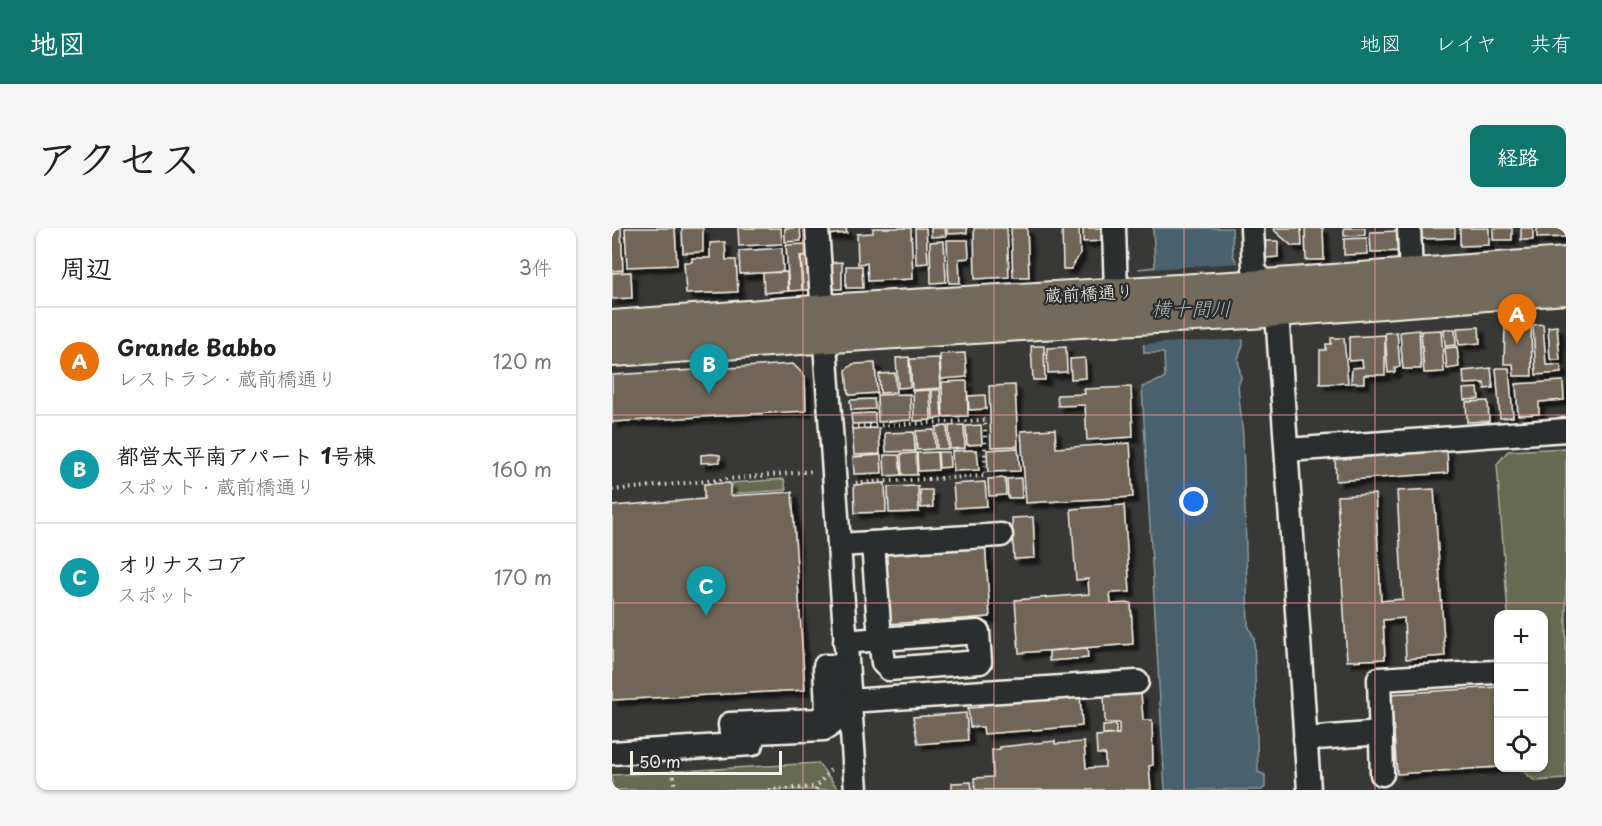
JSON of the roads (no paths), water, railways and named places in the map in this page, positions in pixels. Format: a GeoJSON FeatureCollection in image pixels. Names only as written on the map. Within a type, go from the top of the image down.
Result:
{"type":"FeatureCollection","features":[{"type":"Feature","properties":{"kind":"main road","name":"蔵前橋通り"},"geometry":{"type":"LineString","coordinates":[[1260,299],[1411,274],[1566,263]]}},
{"type":"Feature","properties":{"kind":"main road","name":"蔵前橋通り"},"geometry":{"type":"LineString","coordinates":[[612,351],[823,324],[1123,302],[1566,289]]}},
{"type":"Feature","properties":{"kind":"main road","name":"蔵前橋通り"},"geometry":{"type":"LineString","coordinates":[[612,326],[823,324]]}},
{"type":"Feature","properties":{"kind":"street"},"geometry":{"type":"LineString","coordinates":[[817,228],[832,427],[826,477],[839,545],[845,642],[843,707],[832,724],[824,729],[731,732],[730,724],[819,720],[827,710],[825,666],[836,666],[843,707],[853,737],[856,790]]}},
{"type":"Feature","properties":{"kind":"street"},"geometry":{"type":"LineString","coordinates":[[1114,228],[1123,302]]}},
{"type":"Feature","properties":{"kind":"street"},"geometry":{"type":"LineString","coordinates":[[1252,228],[1253,265],[1287,450],[1308,790]]}},
{"type":"Feature","properties":{"kind":"street"},"geometry":{"type":"LineString","coordinates":[[1409,228],[1411,274]]}},
{"type":"Feature","properties":{"kind":"street"},"geometry":{"type":"LineString","coordinates":[[1287,450],[1566,430]]}},
{"type":"Feature","properties":{"kind":"street"},"geometry":{"type":"LineString","coordinates":[[839,545],[1001,535]]}},
{"type":"Feature","properties":{"kind":"street"},"geometry":{"type":"LineString","coordinates":[[845,642],[880,639],[873,543]]}},
{"type":"Feature","properties":{"kind":"street"},"geometry":{"type":"LineString","coordinates":[[1382,774],[1379,679],[1494,672]]}},
{"type":"Feature","properties":{"kind":"street"},"geometry":{"type":"LineString","coordinates":[[843,707],[1137,682]]}},
{"type":"Feature","properties":{"kind":"street"},"geometry":{"type":"LineString","coordinates":[[1305,739],[1381,733]]}},
{"type":"Feature","properties":{"kind":"street"},"geometry":{"type":"LineString","coordinates":[[612,753],[853,737]]}},
{"type":"Feature","properties":{"kind":"water","name":"横十間川"},"geometry":{"type":"Polygon","coordinates":[[[1153,228],[1232,228],[1243,345],[1238,359],[1241,378],[1238,386],[1243,436],[1248,625],[1254,638],[1258,772],[1265,775],[1265,787],[1262,790],[1165,790],[1142,387],[1165,378],[1164,353],[1144,353],[1139,269],[1155,267],[1153,228]]]}},
{"type":"Feature","properties":{"kind":"place","name":"Grande Babbo"},"geometry":{"type":"Point","coordinates":[1517,344]}},
{"type":"Feature","properties":{"kind":"place","name":"都営太平南アパート 1号棟"},"geometry":{"type":"Point","coordinates":[709,394]}},
{"type":"Feature","properties":{"kind":"place","name":"オリナスコア"},"geometry":{"type":"Point","coordinates":[706,616]}}]}
